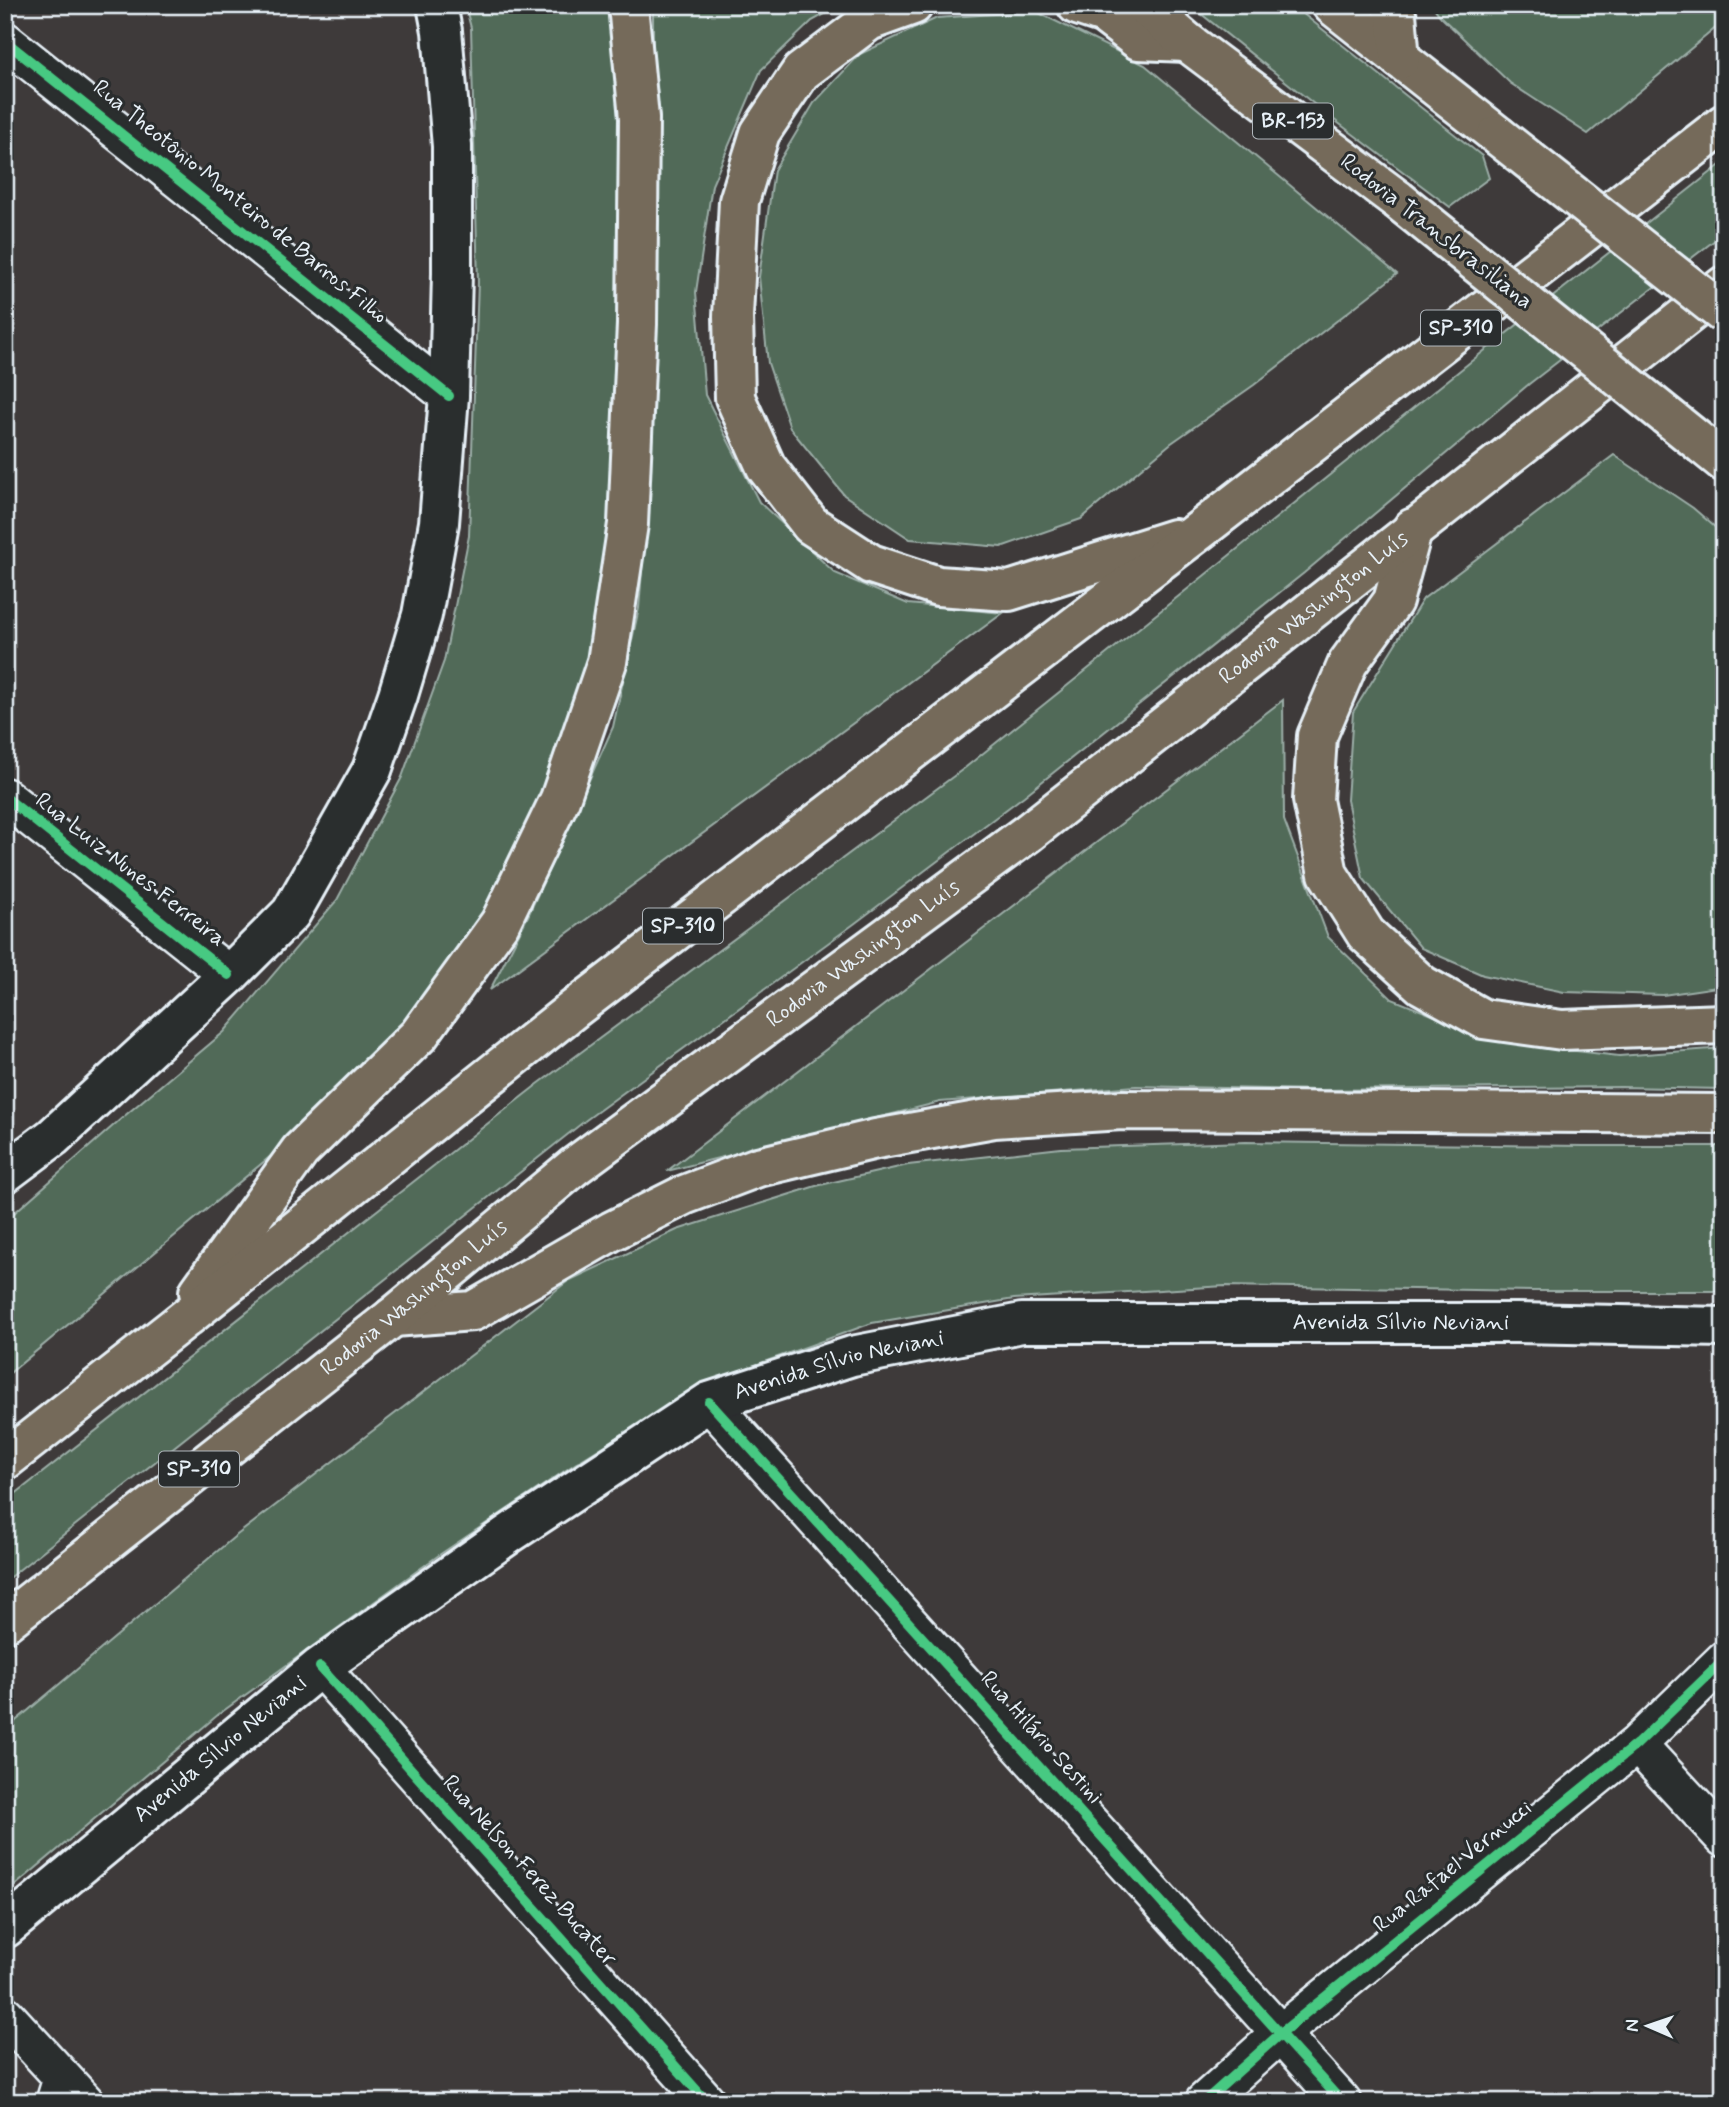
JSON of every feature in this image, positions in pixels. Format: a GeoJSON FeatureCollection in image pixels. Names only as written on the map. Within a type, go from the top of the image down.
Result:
{"type":"FeatureCollection","features":[{"type":"Feature","properties":{"kind":"highway"},"geometry":{"type":"LineString","coordinates":[[172,1329],[300,1151],[419,1035],[500,923],[559,799],[607,662],[628,524],[637,324],[639,118],[628,5]]}},
{"type":"Feature","properties":{"kind":"highway"},"geometry":{"type":"LineString","coordinates":[[913,5],[869,21],[802,72],[760,133],[739,201],[733,316],[735,398],[766,467],[811,525],[871,564],[938,586],[1009,591],[1199,531]]}},
{"type":"Feature","properties":{"kind":"highway"},"geometry":{"type":"LineString","coordinates":[[1077,5],[1104,14],[1138,40],[1187,42]]}},
{"type":"Feature","properties":{"kind":"highway","name":"Rodovia Transbrasiliana"},"geometry":{"type":"LineString","coordinates":[[1144,5],[1187,42],[1398,200],[1713,453]]}},
{"type":"Feature","properties":{"kind":"highway"},"geometry":{"type":"LineString","coordinates":[[1332,5],[1724,314]]}},
{"type":"Feature","properties":{"kind":"highway"},"geometry":{"type":"LineString","coordinates":[[1391,5],[1396,13],[1400,59]]}},
{"type":"Feature","properties":{"kind":"highway","name":"SP-310"},"geometry":{"type":"LineString","coordinates":[[5,1460],[574,1009],[1199,531],[1724,124]]}},
{"type":"Feature","properties":{"kind":"highway","name":"Rodovia Washington Luís"},"geometry":{"type":"LineString","coordinates":[[5,1622],[393,1317],[575,1166],[1028,833],[1724,286]]}},
{"type":"Feature","properties":{"kind":"highway"},"geometry":{"type":"LineString","coordinates":[[1413,528],[1393,601],[1348,663],[1317,736],[1313,800],[1328,874],[1366,934],[1422,985],[1483,1019],[1562,1030],[1724,1024]]}},
{"type":"Feature","properties":{"kind":"highway"},"geometry":{"type":"LineString","coordinates":[[393,1317],[473,1311],[612,1231],[684,1195],[758,1167],[876,1139],[994,1118],[1122,1110],[1724,1114]]}},
{"type":"Feature","properties":{"kind":"main road"},"geometry":{"type":"LineString","coordinates":[[5,1172],[53,1137],[229,975],[291,913],[372,770],[422,615],[439,523],[449,396],[452,146],[442,30],[437,5]]}},
{"type":"Feature","properties":{"kind":"main road","name":"Avenida Sílvio Neviani"},"geometry":{"type":"LineString","coordinates":[[5,1928],[320,1667],[509,1534],[709,1402],[852,1356],[1022,1323],[1515,1323],[1724,1327]]}},
{"type":"Feature","properties":{"kind":"street","name":"Rua Theotônio Monteiro de Barros Filho"},"geometry":{"type":"LineString","coordinates":[[5,41],[449,396]]}},
{"type":"Feature","properties":{"kind":"street","name":"Rua Luiz Nunes Ferreira"},"geometry":{"type":"LineString","coordinates":[[5,797],[229,975]]}},
{"type":"Feature","properties":{"kind":"street","name":"Rua Hilário Sestini"},"geometry":{"type":"LineString","coordinates":[[709,1402],[1342,2102]]}},
{"type":"Feature","properties":{"kind":"street","name":"Rua Rafael Vernucci"},"geometry":{"type":"LineString","coordinates":[[1204,2102],[1281,2033],[1637,1744],[1724,1660]]}},
{"type":"Feature","properties":{"kind":"street","name":"Rua Nelson Ferez Bucater"},"geometry":{"type":"LineString","coordinates":[[320,1667],[707,2102]]}},
{"type":"Feature","properties":{"kind":"street"},"geometry":{"type":"LineString","coordinates":[[1637,1744],[1724,1838]]}},
{"type":"Feature","properties":{"kind":"street"},"geometry":{"type":"LineString","coordinates":[[5,2015],[50,2085],[85,2102]]}},
{"type":"Feature","properties":{"kind":"green space"},"geometry":{"type":"Polygon","coordinates":[[[465,5],[608,5],[620,108],[626,373],[596,660],[548,796],[491,907],[375,1064],[290,1140],[5,1377],[5,1221],[224,1032],[337,900],[402,777],[444,661],[469,536],[478,282],[471,28],[465,5]]]}},
{"type":"Feature","properties":{"kind":"green space"},"geometry":{"type":"Polygon","coordinates":[[[653,5],[841,5],[812,21],[761,70],[712,185],[696,292],[705,395],[759,502],[835,573],[908,604],[1003,613],[490,990],[528,916],[613,727],[639,608],[652,446],[656,294],[653,5]]]}},
{"type":"Feature","properties":{"kind":"green space"},"geometry":{"type":"Polygon","coordinates":[[[1190,5],[1292,5],[1482,156],[1489,178],[1450,207],[1329,116],[1190,5]]]}},
{"type":"Feature","properties":{"kind":"green space"},"geometry":{"type":"Polygon","coordinates":[[[1432,5],[1724,5],[1724,21],[1588,134],[1510,83],[1441,17],[1432,5]]]}},
{"type":"Feature","properties":{"kind":"green space"},"geometry":{"type":"Polygon","coordinates":[[[1035,11],[1145,65],[1397,274],[1254,385],[1170,444],[1081,519],[1001,547],[910,539],[844,495],[790,428],[768,363],[759,277],[774,170],[814,103],[860,54],[937,18],[1035,11]]]}},
{"type":"Feature","properties":{"kind":"green space"},"geometry":{"type":"Polygon","coordinates":[[[1724,162],[1724,233],[1529,384],[1304,573],[1024,796],[586,1120],[5,1581],[5,1502],[538,1084],[966,767],[1724,162]]]}},
{"type":"Feature","properties":{"kind":"green space"},"geometry":{"type":"Polygon","coordinates":[[[1614,455],[1693,508],[1724,535],[1724,986],[1663,995],[1564,992],[1483,975],[1421,948],[1363,878],[1347,800],[1353,712],[1423,599],[1614,455]]]}},
{"type":"Feature","properties":{"kind":"green space"},"geometry":{"type":"Polygon","coordinates":[[[1283,700],[1284,820],[1328,937],[1392,999],[1500,1042],[1619,1056],[1724,1048],[1724,1089],[1621,1087],[1320,1090],[1136,1086],[940,1102],[667,1171],[1283,700]]]}},
{"type":"Feature","properties":{"kind":"green space"},"geometry":{"type":"Polygon","coordinates":[[[1246,1142],[1724,1146],[1724,1291],[1225,1286],[1014,1299],[872,1323],[706,1383],[581,1460],[439,1555],[219,1714],[5,1894],[5,1730],[233,1538],[568,1281],[677,1230],[816,1186],[908,1165],[1061,1148],[1246,1142]]]}},
{"type":"Feature","properties":{"kind":"cycle path"},"geometry":{"type":"LineString","coordinates":[[5,41],[449,396]]}},
{"type":"Feature","properties":{"kind":"cycle path"},"geometry":{"type":"LineString","coordinates":[[5,797],[229,975]]}},
{"type":"Feature","properties":{"kind":"cycle path"},"geometry":{"type":"LineString","coordinates":[[709,1402],[1342,2102]]}},
{"type":"Feature","properties":{"kind":"cycle path"},"geometry":{"type":"LineString","coordinates":[[1204,2102],[1281,2033],[1637,1744],[1724,1660]]}},
{"type":"Feature","properties":{"kind":"cycle path"},"geometry":{"type":"LineString","coordinates":[[320,1667],[707,2102]]}}]}
